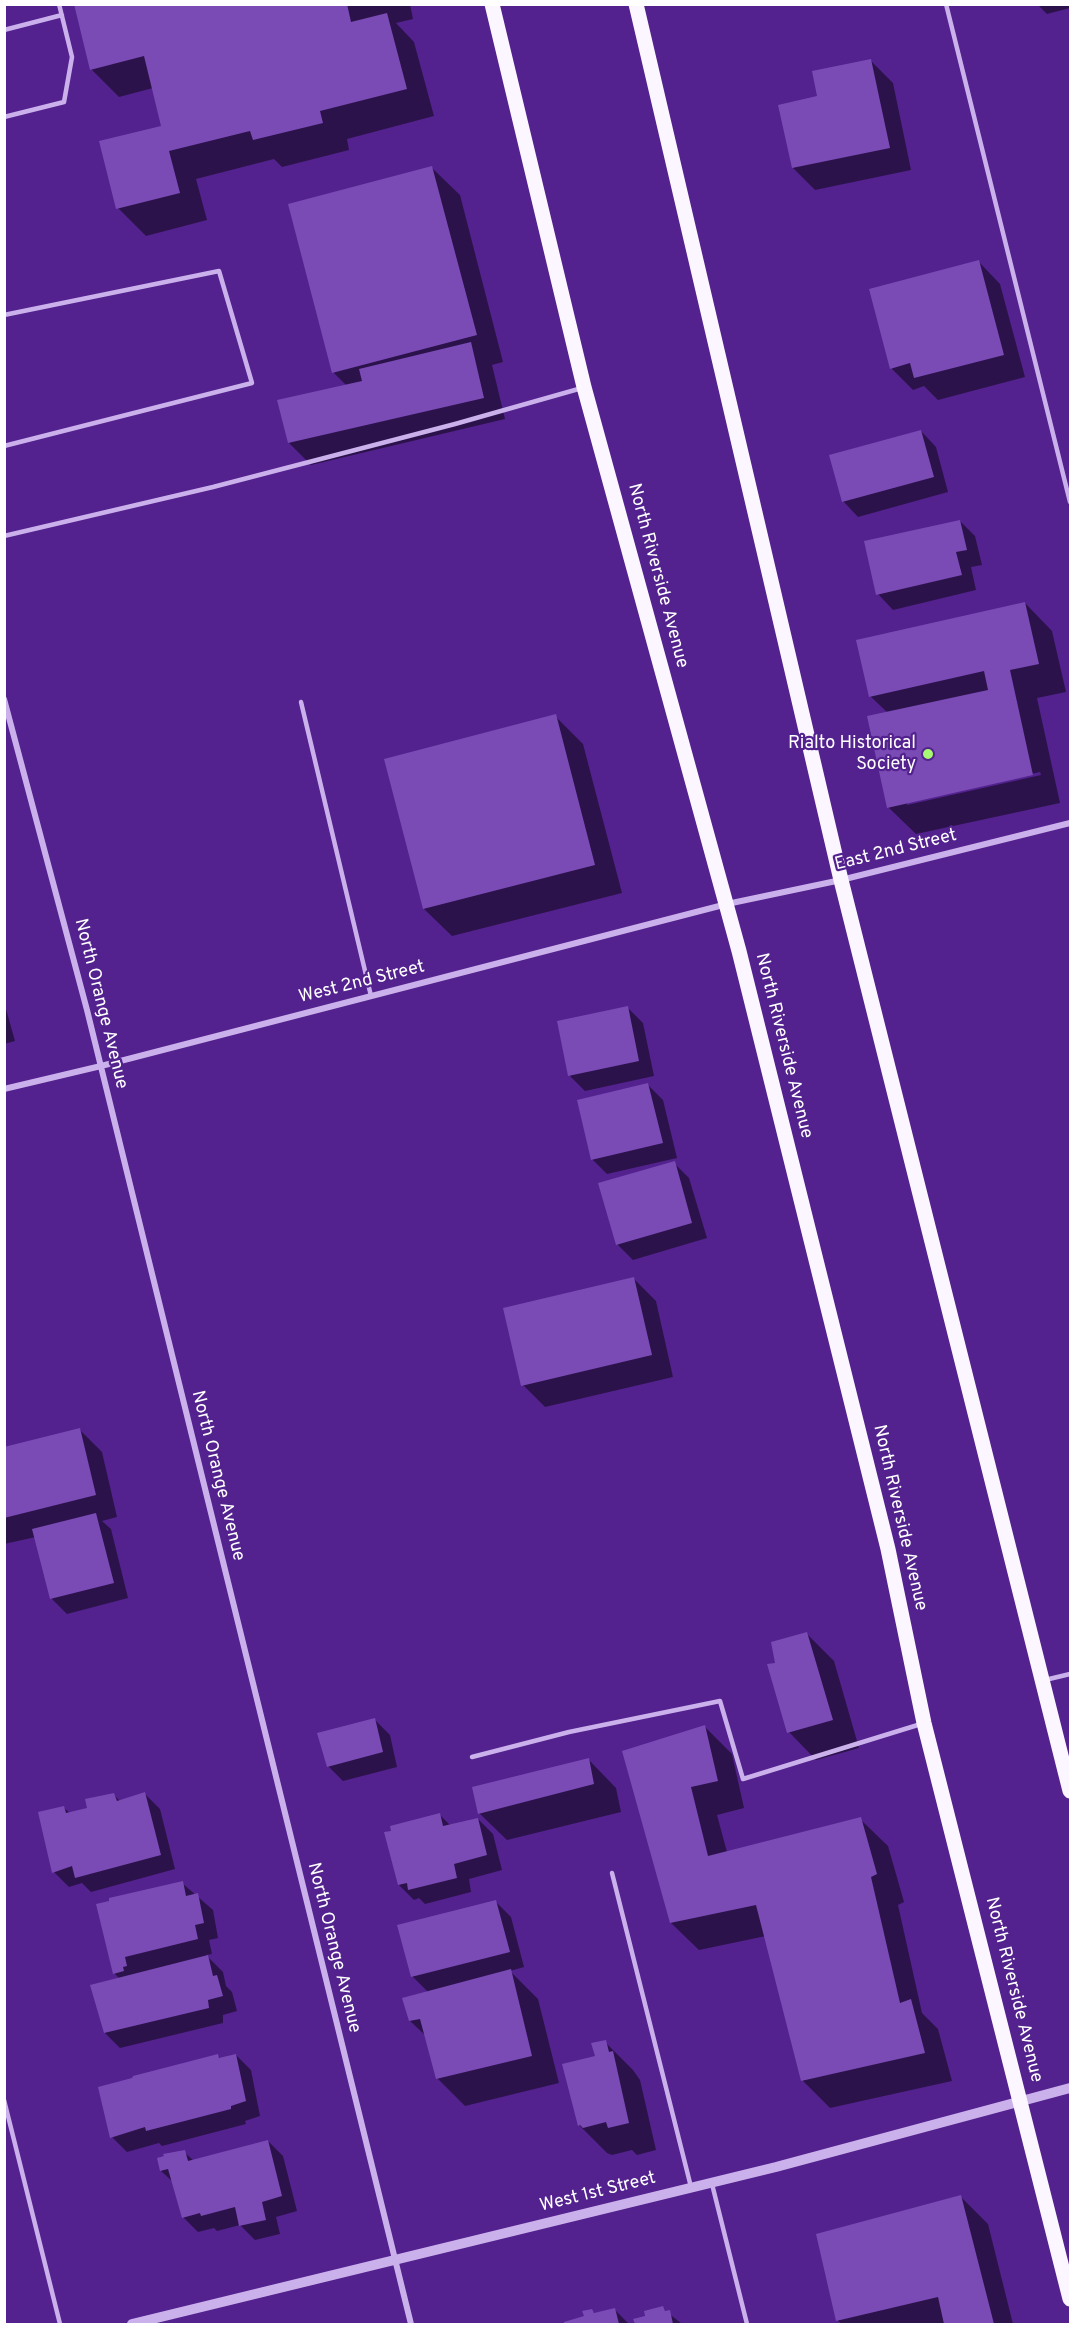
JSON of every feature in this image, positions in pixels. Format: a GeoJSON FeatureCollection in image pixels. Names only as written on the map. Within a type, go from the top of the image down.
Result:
{"type":"FeatureCollection","features":[{"type":"Feature","properties":{"kind":"main road","name":"North Riverside Avenue"},"geometry":{"type":"LineString","coordinates":[[492,4],[584,387],[727,904],[888,1550],[924,1723],[1071,2299]]}},
{"type":"Feature","properties":{"kind":"main road"},"geometry":{"type":"LineString","coordinates":[[636,4],[841,880],[1071,1791]]}},
{"type":"Feature","properties":{"kind":"street","name":"North Orange Avenue"},"geometry":{"type":"LineString","coordinates":[[4,699],[101,1066],[411,2325]]}},
{"type":"Feature","properties":{"kind":"street","name":"East 2nd Street"},"geometry":{"type":"LineString","coordinates":[[727,904],[841,880],[1071,823]]}},
{"type":"Feature","properties":{"kind":"street","name":"West 2nd Street"},"geometry":{"type":"LineString","coordinates":[[4,1089],[727,904]]}},
{"type":"Feature","properties":{"kind":"street","name":"West 1st Street"},"geometry":{"type":"LineString","coordinates":[[132,2325],[712,2183],[1071,2088]]}},
{"type":"Feature","properties":{"kind":"lane"},"geometry":{"type":"LineString","coordinates":[[4,117],[64,102],[72,57],[59,4]]}},
{"type":"Feature","properties":{"kind":"lane"},"geometry":{"type":"LineString","coordinates":[[946,4],[1071,502]]}},
{"type":"Feature","properties":{"kind":"lane"},"geometry":{"type":"LineString","coordinates":[[4,30],[62,15]]}},
{"type":"Feature","properties":{"kind":"lane"},"geometry":{"type":"LineString","coordinates":[[4,315],[219,271],[252,383],[4,447]]}},
{"type":"Feature","properties":{"kind":"lane"},"geometry":{"type":"LineString","coordinates":[[4,536],[213,487],[455,424],[584,387]]}},
{"type":"Feature","properties":{"kind":"lane"},"geometry":{"type":"LineString","coordinates":[[301,702],[371,996]]}},
{"type":"Feature","properties":{"kind":"lane"},"geometry":{"type":"LineString","coordinates":[[1042,1681],[1071,1674]]}},
{"type":"Feature","properties":{"kind":"lane"},"geometry":{"type":"LineString","coordinates":[[472,1757],[569,1732],[720,1701],[743,1779],[924,1723]]}},
{"type":"Feature","properties":{"kind":"lane"},"geometry":{"type":"LineString","coordinates":[[612,1873],[691,2187]]}},
{"type":"Feature","properties":{"kind":"lane"},"geometry":{"type":"LineString","coordinates":[[4,2100],[60,2325]]}},
{"type":"Feature","properties":{"kind":"lane"},"geometry":{"type":"LineString","coordinates":[[712,2183],[747,2325]]}},
{"type":"Feature","properties":{"kind":"building"},"geometry":{"type":"Polygon","coordinates":[[[74,4],[347,4],[351,22],[387,13],[407,89],[320,111],[323,123],[253,140],[250,131],[169,151],[180,193],[116,209],[99,141],[161,126],[144,56],[90,70],[74,4]]]}},
{"type":"Feature","properties":{"kind":"building"},"geometry":{"type":"Polygon","coordinates":[[[871,59],[890,148],[792,168],[778,105],[817,96],[812,71],[871,59]]]}},
{"type":"Feature","properties":{"kind":"building"},"geometry":{"type":"Polygon","coordinates":[[[432,166],[477,335],[332,373],[288,204],[432,166]]]}},
{"type":"Feature","properties":{"kind":"building"},"geometry":{"type":"Polygon","coordinates":[[[979,260],[1004,355],[914,378],[910,363],[890,369],[869,289],[979,260]]]}},
{"type":"Feature","properties":{"kind":"building"},"geometry":{"type":"Polygon","coordinates":[[[471,342],[484,398],[288,443],[277,400],[362,381],[359,369],[471,342]]]}},
{"type":"Feature","properties":{"kind":"building"},"geometry":{"type":"Polygon","coordinates":[[[921,430],[934,477],[842,502],[829,455],[921,430]]]}},
{"type":"Feature","properties":{"kind":"building"},"geometry":{"type":"Polygon","coordinates":[[[960,520],[967,550],[956,552],[962,575],[876,595],[864,541],[960,520]]]}},
{"type":"Feature","properties":{"kind":"building"},"geometry":{"type":"Polygon","coordinates":[[[1025,602],[1039,664],[1010,670],[1033,775],[887,808],[867,716],[988,690],[984,671],[869,697],[856,640],[1025,602]]]}},
{"type":"Feature","properties":{"kind":"building"},"geometry":{"type":"Polygon","coordinates":[[[556,714],[595,865],[423,909],[384,759],[556,714]]]}},
{"type":"Feature","properties":{"kind":"building"},"geometry":{"type":"Polygon","coordinates":[[[628,1006],[639,1061],[568,1076],[557,1021],[628,1006]]]}},
{"type":"Feature","properties":{"kind":"building"},"geometry":{"type":"Polygon","coordinates":[[[648,1083],[663,1143],[591,1160],[577,1100],[648,1083]]]}},
{"type":"Feature","properties":{"kind":"building"},"geometry":{"type":"Polygon","coordinates":[[[675,1161],[692,1223],[616,1245],[598,1183],[675,1161]]]}},
{"type":"Feature","properties":{"kind":"building"},"geometry":{"type":"Polygon","coordinates":[[[634,1277],[652,1355],[521,1386],[503,1308],[634,1277]]]}},
{"type":"Feature","properties":{"kind":"building"},"geometry":{"type":"Polygon","coordinates":[[[80,1428],[96,1495],[4,1518],[4,1447],[80,1428]]]}},
{"type":"Feature","properties":{"kind":"building"},"geometry":{"type":"Polygon","coordinates":[[[96,1513],[114,1583],[50,1599],[32,1529],[96,1513]]]}},
{"type":"Feature","properties":{"kind":"building"},"geometry":{"type":"Polygon","coordinates":[[[807,1632],[833,1720],[787,1733],[767,1664],[775,1663],[771,1642],[807,1632]]]}},
{"type":"Feature","properties":{"kind":"building"},"geometry":{"type":"Polygon","coordinates":[[[375,1718],[383,1752],[327,1767],[317,1733],[375,1718]]]}},
{"type":"Feature","properties":{"kind":"building"},"geometry":{"type":"Polygon","coordinates":[[[705,1725],[718,1781],[691,1787],[708,1856],[861,1817],[877,1874],[871,1877],[900,2003],[911,1999],[925,2053],[801,2081],[756,1905],[670,1923],[622,1751],[705,1725]]]}},
{"type":"Feature","properties":{"kind":"building"},"geometry":{"type":"Polygon","coordinates":[[[589,1758],[594,1784],[478,1814],[472,1787],[589,1758]]]}},
{"type":"Feature","properties":{"kind":"building"},"geometry":{"type":"Polygon","coordinates":[[[145,1792],[161,1855],[75,1878],[72,1866],[52,1873],[38,1812],[64,1806],[66,1813],[87,1808],[85,1799],[114,1793],[117,1801],[145,1792]]]}},
{"type":"Feature","properties":{"kind":"building"},"geometry":{"type":"Polygon","coordinates":[[[440,1813],[443,1826],[478,1818],[487,1855],[454,1864],[457,1878],[408,1890],[407,1883],[398,1885],[384,1832],[391,1831],[390,1826],[440,1813]]]}},
{"type":"Feature","properties":{"kind":"building"},"geometry":{"type":"Polygon","coordinates":[[[183,1881],[186,1896],[198,1893],[204,1923],[195,1925],[198,1939],[125,1957],[127,1966],[123,1967],[124,1971],[113,1974],[96,1904],[109,1901],[109,1898],[183,1881]]]}},
{"type":"Feature","properties":{"kind":"building"},"geometry":{"type":"Polygon","coordinates":[[[496,1900],[510,1952],[411,1977],[397,1925],[496,1900]]]}},
{"type":"Feature","properties":{"kind":"building"},"geometry":{"type":"Polygon","coordinates":[[[208,1955],[213,1976],[217,1975],[223,1996],[208,2000],[209,2008],[104,2033],[90,1985],[208,1955]]]}},
{"type":"Feature","properties":{"kind":"building"},"geometry":{"type":"Polygon","coordinates":[[[511,1969],[532,2056],[436,2079],[420,2019],[409,2021],[402,1998],[511,1969]]]}},
{"type":"Feature","properties":{"kind":"building"},"geometry":{"type":"Polygon","coordinates":[[[606,2040],[609,2052],[613,2051],[629,2123],[608,2128],[606,2122],[583,2128],[578,2126],[562,2064],[595,2056],[591,2043],[606,2040]]]}},
{"type":"Feature","properties":{"kind":"building"},"geometry":{"type":"Polygon","coordinates":[[[218,2054],[219,2058],[236,2054],[246,2101],[231,2106],[231,2109],[146,2131],[145,2127],[110,2138],[98,2087],[218,2054]]]}},
{"type":"Feature","properties":{"kind":"building"},"geometry":{"type":"Polygon","coordinates":[[[268,2140],[282,2196],[262,2202],[266,2220],[239,2226],[235,2207],[201,2216],[200,2213],[182,2218],[168,2169],[160,2171],[157,2158],[164,2156],[163,2154],[185,2150],[188,2161],[268,2140]]]}},
{"type":"Feature","properties":{"kind":"building"},"geometry":{"type":"Polygon","coordinates":[[[961,2195],[994,2324],[944,2324],[938,2297],[836,2321],[816,2234],[961,2195]]]}},
{"type":"Feature","properties":{"kind":"building"},"geometry":{"type":"Polygon","coordinates":[[[663,2306],[665,2311],[670,2310],[673,2324],[635,2324],[633,2319],[645,2316],[644,2311],[663,2306]]]}},
{"type":"Feature","properties":{"kind":"building"},"geometry":{"type":"Polygon","coordinates":[[[615,2308],[619,2324],[564,2324],[564,2322],[584,2316],[582,2311],[592,2309],[594,2313],[615,2308]]]}},
{"type":"Feature","properties":{"kind":"place","name":"Rialto Historical Society"},"geometry":{"type":"Point","coordinates":[928,754]}}]}
